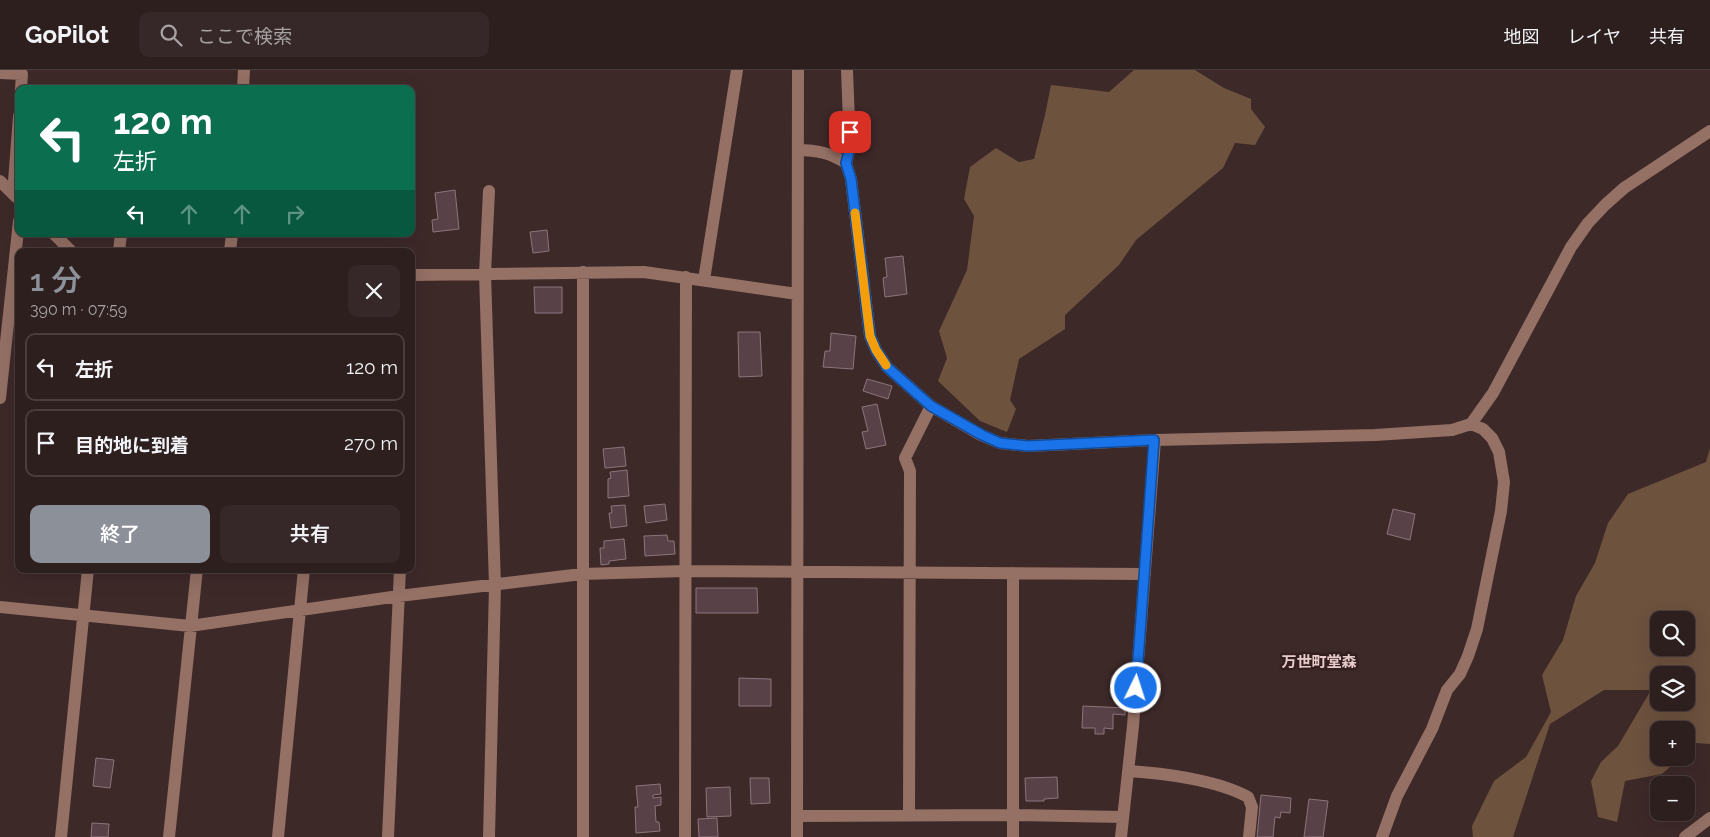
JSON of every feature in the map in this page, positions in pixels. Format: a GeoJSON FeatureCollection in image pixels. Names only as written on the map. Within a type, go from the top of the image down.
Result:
{"type":"FeatureCollection","features":[{"type":"Feature","properties":{"kind":"street"},"geometry":{"type":"LineString","coordinates":[[243,85],[244,70]]}},
{"type":"Feature","properties":{"kind":"street"},"geometry":{"type":"LineString","coordinates":[[704,280],[736,70]]}},
{"type":"Feature","properties":{"kind":"street"},"geometry":{"type":"LineString","coordinates":[[797,837],[798,70]]}},
{"type":"Feature","properties":{"kind":"street"},"geometry":{"type":"LineString","coordinates":[[847,70],[850,148],[846,163],[851,179],[870,336],[876,350],[887,367],[931,406],[1000,443],[1028,446],[1154,440],[1375,435],[1452,430],[1471,424],[1493,393],[1571,247],[1588,223],[1624,188],[1710,131]]}},
{"type":"Feature","properties":{"kind":"street"},"geometry":{"type":"LineString","coordinates":[[0,73],[22,74],[21,85]]}},
{"type":"Feature","properties":{"kind":"street"},"geometry":{"type":"LineString","coordinates":[[798,150],[810,150],[833,155],[846,163]]}},
{"type":"Feature","properties":{"kind":"street"},"geometry":{"type":"LineString","coordinates":[[0,181],[15,196]]}},
{"type":"Feature","properties":{"kind":"street"},"geometry":{"type":"LineString","coordinates":[[489,837],[495,585],[485,274],[490,191]]}},
{"type":"Feature","properties":{"kind":"street"},"geometry":{"type":"LineString","coordinates":[[57,237],[68,248]]}},
{"type":"Feature","properties":{"kind":"street"},"geometry":{"type":"LineString","coordinates":[[0,398],[2,352],[15,252]]}},
{"type":"Feature","properties":{"kind":"street"},"geometry":{"type":"LineString","coordinates":[[583,272],[583,837]]}},
{"type":"Feature","properties":{"kind":"street"},"geometry":{"type":"LineString","coordinates":[[415,276],[644,272],[797,294]]}},
{"type":"Feature","properties":{"kind":"street"},"geometry":{"type":"LineString","coordinates":[[685,837],[686,277]]}},
{"type":"Feature","properties":{"kind":"street"},"geometry":{"type":"LineString","coordinates":[[909,815],[910,471],[905,458],[931,406]]}},
{"type":"Feature","properties":{"kind":"street"},"geometry":{"type":"LineString","coordinates":[[1382,837],[1397,796],[1432,730],[1447,690],[1460,674],[1468,656],[1478,629],[1484,603],[1501,511],[1504,482],[1496,445],[1483,429],[1471,424]]}},
{"type":"Feature","properties":{"kind":"street"},"geometry":{"type":"LineString","coordinates":[[1121,837],[1133,726],[1154,440]]}},
{"type":"Feature","properties":{"kind":"street"},"geometry":{"type":"LineString","coordinates":[[0,607],[190,626],[399,596],[582,574],[685,571],[1145,574]]}},
{"type":"Feature","properties":{"kind":"street"},"geometry":{"type":"LineString","coordinates":[[61,837],[88,573]]}},
{"type":"Feature","properties":{"kind":"street"},"geometry":{"type":"LineString","coordinates":[[169,837],[196,573]]}},
{"type":"Feature","properties":{"kind":"street"},"geometry":{"type":"LineString","coordinates":[[278,837],[304,573]]}},
{"type":"Feature","properties":{"kind":"street"},"geometry":{"type":"LineString","coordinates":[[388,837],[400,573]]}},
{"type":"Feature","properties":{"kind":"street"},"geometry":{"type":"LineString","coordinates":[[1013,573],[1013,837]]}},
{"type":"Feature","properties":{"kind":"street"},"geometry":{"type":"LineString","coordinates":[[1128,771],[1149,772],[1204,782],[1248,796],[1252,807],[1250,837]]}},
{"type":"Feature","properties":{"kind":"street"},"geometry":{"type":"LineString","coordinates":[[797,816],[1013,815],[1123,817]]}},
{"type":"Feature","properties":{"kind":"street"},"geometry":{"type":"LineString","coordinates":[[1685,837],[1710,818]]}},
{"type":"Feature","properties":{"kind":"shaded area"},"geometry":{"type":"Polygon","coordinates":[[[1134,70],[1195,70],[1224,88],[1251,99],[1251,109],[1265,127],[1255,145],[1235,143],[1223,168],[1136,240],[1119,265],[1065,315],[1065,329],[1019,359],[1010,400],[1016,409],[1007,432],[980,421],[938,381],[947,358],[939,331],[967,270],[974,216],[964,199],[970,167],[996,148],[1019,162],[1034,159],[1051,85],[1109,92],[1134,70]]]}},
{"type":"Feature","properties":{"kind":"shaded area"},"geometry":{"type":"Polygon","coordinates":[[[1710,448],[1710,744],[1695,744],[1695,721],[1650,721],[1650,766],[1671,766],[1662,774],[1625,781],[1617,822],[1598,817],[1591,781],[1601,762],[1618,746],[1650,692],[1650,711],[1695,711],[1695,666],[1650,666],[1650,690],[1604,690],[1550,724],[1513,837],[1473,837],[1472,826],[1494,781],[1526,757],[1551,712],[1542,675],[1563,640],[1576,596],[1595,563],[1608,523],[1628,494],[1706,462],[1710,448]]]}},
{"type":"Feature","properties":{"kind":"building"},"geometry":{"type":"Polygon","coordinates":[[[455,190],[459,229],[433,232],[432,220],[438,219],[435,193],[455,190]]]}},
{"type":"Feature","properties":{"kind":"building"},"geometry":{"type":"Polygon","coordinates":[[[547,230],[549,251],[533,253],[530,232],[547,230]]]}},
{"type":"Feature","properties":{"kind":"building"},"geometry":{"type":"Polygon","coordinates":[[[903,256],[907,294],[885,297],[883,278],[887,277],[885,258],[903,256]]]}},
{"type":"Feature","properties":{"kind":"building"},"geometry":{"type":"Polygon","coordinates":[[[534,287],[562,287],[562,313],[535,313],[534,287]]]}},
{"type":"Feature","properties":{"kind":"building"},"geometry":{"type":"Polygon","coordinates":[[[738,332],[760,332],[762,376],[739,377],[738,332]]]}},
{"type":"Feature","properties":{"kind":"building"},"geometry":{"type":"Polygon","coordinates":[[[831,333],[856,336],[853,369],[823,367],[825,351],[830,351],[831,333]]]}},
{"type":"Feature","properties":{"kind":"building"},"geometry":{"type":"Polygon","coordinates":[[[867,379],[892,386],[888,399],[863,391],[867,379]]]}},
{"type":"Feature","properties":{"kind":"building"},"geometry":{"type":"Polygon","coordinates":[[[877,404],[886,445],[866,449],[862,432],[868,431],[862,407],[877,404]]]}},
{"type":"Feature","properties":{"kind":"building"},"geometry":{"type":"Polygon","coordinates":[[[624,447],[626,466],[605,468],[603,449],[624,447]]]}},
{"type":"Feature","properties":{"kind":"building"},"geometry":{"type":"Polygon","coordinates":[[[627,470],[629,496],[608,498],[610,472],[627,470]]]}},
{"type":"Feature","properties":{"kind":"building"},"geometry":{"type":"Polygon","coordinates":[[[665,504],[667,520],[646,523],[644,506],[665,504]]]}},
{"type":"Feature","properties":{"kind":"building"},"geometry":{"type":"Polygon","coordinates":[[[625,505],[627,526],[611,528],[609,513],[612,513],[611,506],[625,505]]]}},
{"type":"Feature","properties":{"kind":"building"},"geometry":{"type":"Polygon","coordinates":[[[1393,509],[1415,514],[1410,540],[1387,534],[1393,509]]]}},
{"type":"Feature","properties":{"kind":"building"},"geometry":{"type":"Polygon","coordinates":[[[667,535],[668,541],[674,541],[675,554],[645,556],[644,536],[667,535]]]}},
{"type":"Feature","properties":{"kind":"building"},"geometry":{"type":"Polygon","coordinates":[[[624,539],[626,559],[609,561],[609,564],[601,565],[600,548],[604,548],[604,541],[624,539]]]}},
{"type":"Feature","properties":{"kind":"building"},"geometry":{"type":"Polygon","coordinates":[[[696,588],[757,588],[758,613],[696,613],[696,588]]]}},
{"type":"Feature","properties":{"kind":"building"},"geometry":{"type":"Polygon","coordinates":[[[739,678],[771,679],[771,706],[739,706],[739,678]]]}},
{"type":"Feature","properties":{"kind":"building"},"geometry":{"type":"Polygon","coordinates":[[[1083,706],[1125,708],[1125,715],[1113,714],[1113,729],[1104,728],[1104,734],[1095,734],[1095,728],[1082,728],[1083,706]]]}},
{"type":"Feature","properties":{"kind":"building"},"geometry":{"type":"Polygon","coordinates":[[[96,758],[114,760],[110,788],[93,786],[96,758]]]}},
{"type":"Feature","properties":{"kind":"building"},"geometry":{"type":"Polygon","coordinates":[[[1057,777],[1058,798],[1044,799],[1044,801],[1026,801],[1025,778],[1057,777]]]}},
{"type":"Feature","properties":{"kind":"building"},"geometry":{"type":"Polygon","coordinates":[[[750,778],[769,778],[770,803],[751,804],[750,778]]]}},
{"type":"Feature","properties":{"kind":"building"},"geometry":{"type":"Polygon","coordinates":[[[660,784],[661,794],[653,795],[653,798],[661,797],[661,805],[655,806],[656,822],[659,822],[660,831],[636,833],[635,807],[638,807],[636,786],[660,784]]]}},
{"type":"Feature","properties":{"kind":"building"},"geometry":{"type":"Polygon","coordinates":[[[730,787],[731,816],[707,817],[706,788],[730,787]]]}},
{"type":"Feature","properties":{"kind":"building"},"geometry":{"type":"Polygon","coordinates":[[[1261,795],[1291,798],[1290,813],[1281,812],[1280,818],[1275,817],[1273,837],[1257,837],[1261,795]]]}},
{"type":"Feature","properties":{"kind":"building"},"geometry":{"type":"Polygon","coordinates":[[[1309,799],[1328,801],[1323,837],[1304,837],[1309,799]]]}},
{"type":"Feature","properties":{"kind":"building"},"geometry":{"type":"Polygon","coordinates":[[[717,818],[718,837],[699,837],[698,819],[717,818]]]}},
{"type":"Feature","properties":{"kind":"building"},"geometry":{"type":"Polygon","coordinates":[[[92,823],[109,824],[108,837],[91,837],[92,823]]]}},
{"type":"Feature","properties":{"kind":"slow traffic"},"geometry":{"type":"LineString","coordinates":[[855,213],[870,336],[876,350],[886,365]]}},
{"type":"Feature","properties":{"kind":"district","name":"万世町堂森"},"geometry":{"type":"Point","coordinates":[1319,662]}},
{"type":"Feature","properties":{"kind":"route"},"geometry":{"type":"LineString","coordinates":[[850,132],[850,148],[846,163],[851,179],[870,336],[887,367],[931,406],[1000,443],[1028,446],[1154,440],[1136,688]]}}]}
